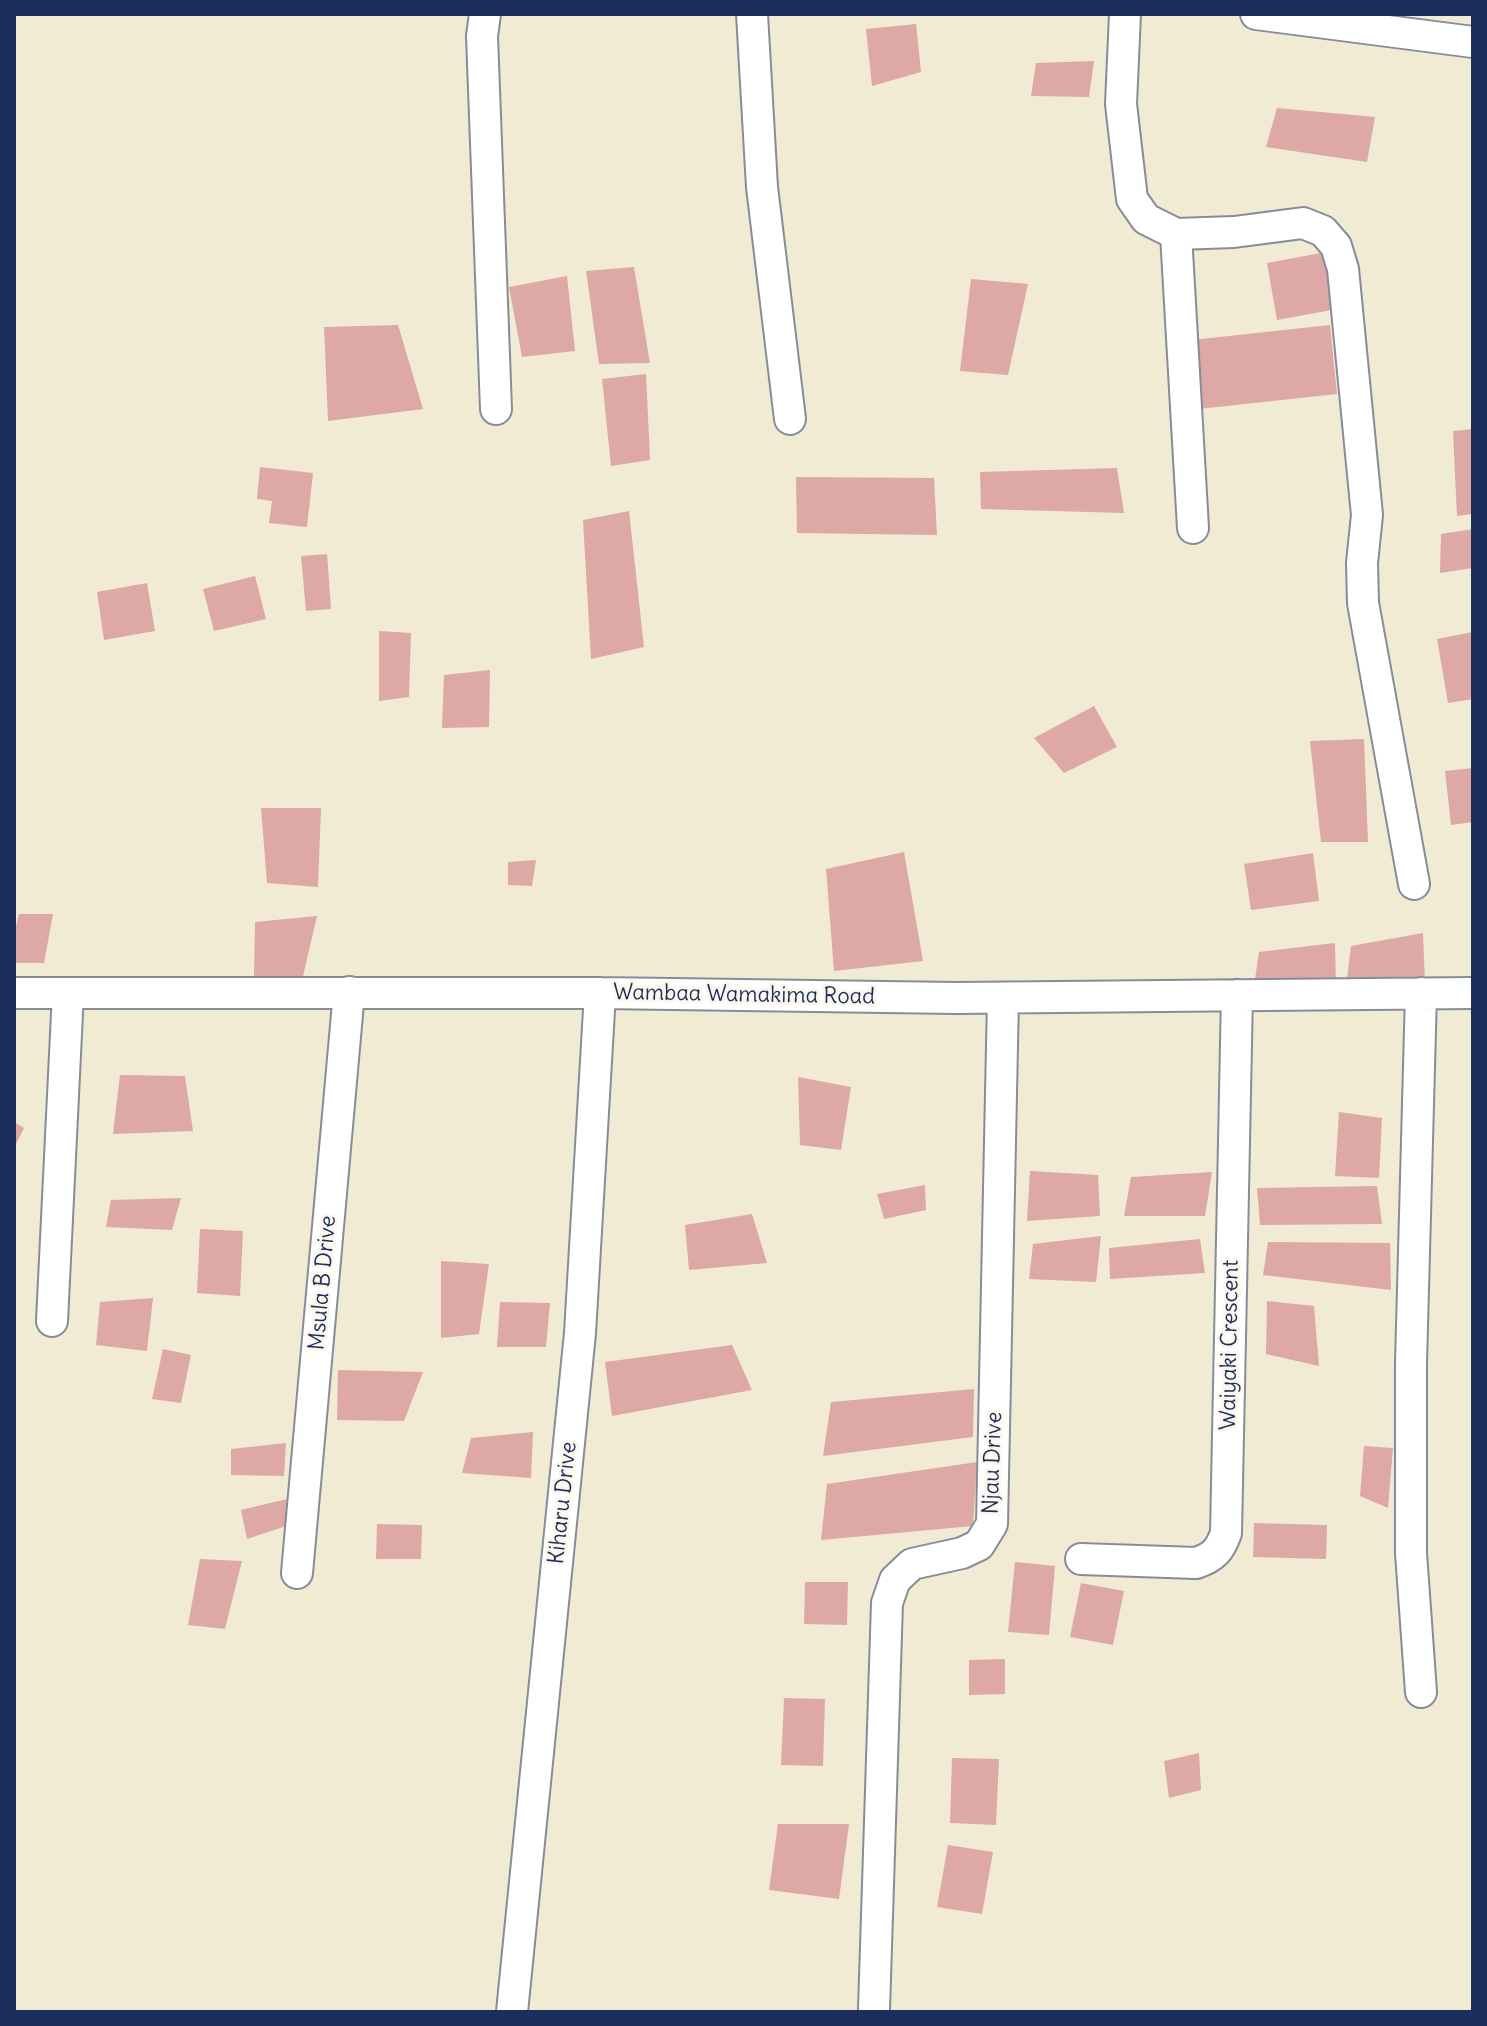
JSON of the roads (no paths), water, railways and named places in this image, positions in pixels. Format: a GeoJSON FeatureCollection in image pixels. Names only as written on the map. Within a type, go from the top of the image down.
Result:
{"type":"FeatureCollection","features":[{"type":"Feature","properties":{"kind":"street"},"geometry":{"type":"LineString","coordinates":[[485,14],[482,36],[496,409]]}},
{"type":"Feature","properties":{"kind":"street"},"geometry":{"type":"LineString","coordinates":[[752,14],[762,187],[790,419]]}},
{"type":"Feature","properties":{"kind":"street"},"geometry":{"type":"LineString","coordinates":[[1125,14],[1121,104],[1132,199],[1146,219],[1176,234],[1234,232],[1303,223],[1323,231],[1336,246],[1343,269],[1367,515],[1362,563],[1363,603],[1414,884]]}},
{"type":"Feature","properties":{"kind":"street"},"geometry":{"type":"LineString","coordinates":[[1256,14],[1473,42]]}},
{"type":"Feature","properties":{"kind":"street"},"geometry":{"type":"LineString","coordinates":[[1176,234],[1193,528]]}},
{"type":"Feature","properties":{"kind":"street","name":"Msula B Drive"},"geometry":{"type":"LineString","coordinates":[[297,1573],[349,992]]}},
{"type":"Feature","properties":{"kind":"street","name":"Wambaa Wamakima Road"},"geometry":{"type":"LineString","coordinates":[[14,993],[600,993],[1003,998],[1473,993]]}},
{"type":"Feature","properties":{"kind":"street"},"geometry":{"type":"LineString","coordinates":[[52,1321],[68,993]]}},
{"type":"Feature","properties":{"kind":"street","name":"Kiharu Drive"},"geometry":{"type":"LineString","coordinates":[[512,2012],[580,1333],[600,993]]}},
{"type":"Feature","properties":{"kind":"street"},"geometry":{"type":"LineString","coordinates":[[1421,993],[1411,1347],[1411,1553],[1421,1692]]}},
{"type":"Feature","properties":{"kind":"street","name":"Waiyaki Crescent"},"geometry":{"type":"LineString","coordinates":[[1081,1559],[1196,1563],[1209,1559],[1221,1549],[1226,1533],[1237,995]]}},
{"type":"Feature","properties":{"kind":"street","name":"Njau Drive"},"geometry":{"type":"LineString","coordinates":[[874,2009],[887,1603],[895,1580],[912,1564],[962,1553],[979,1545],[992,1524],[1003,998]]}}]}
